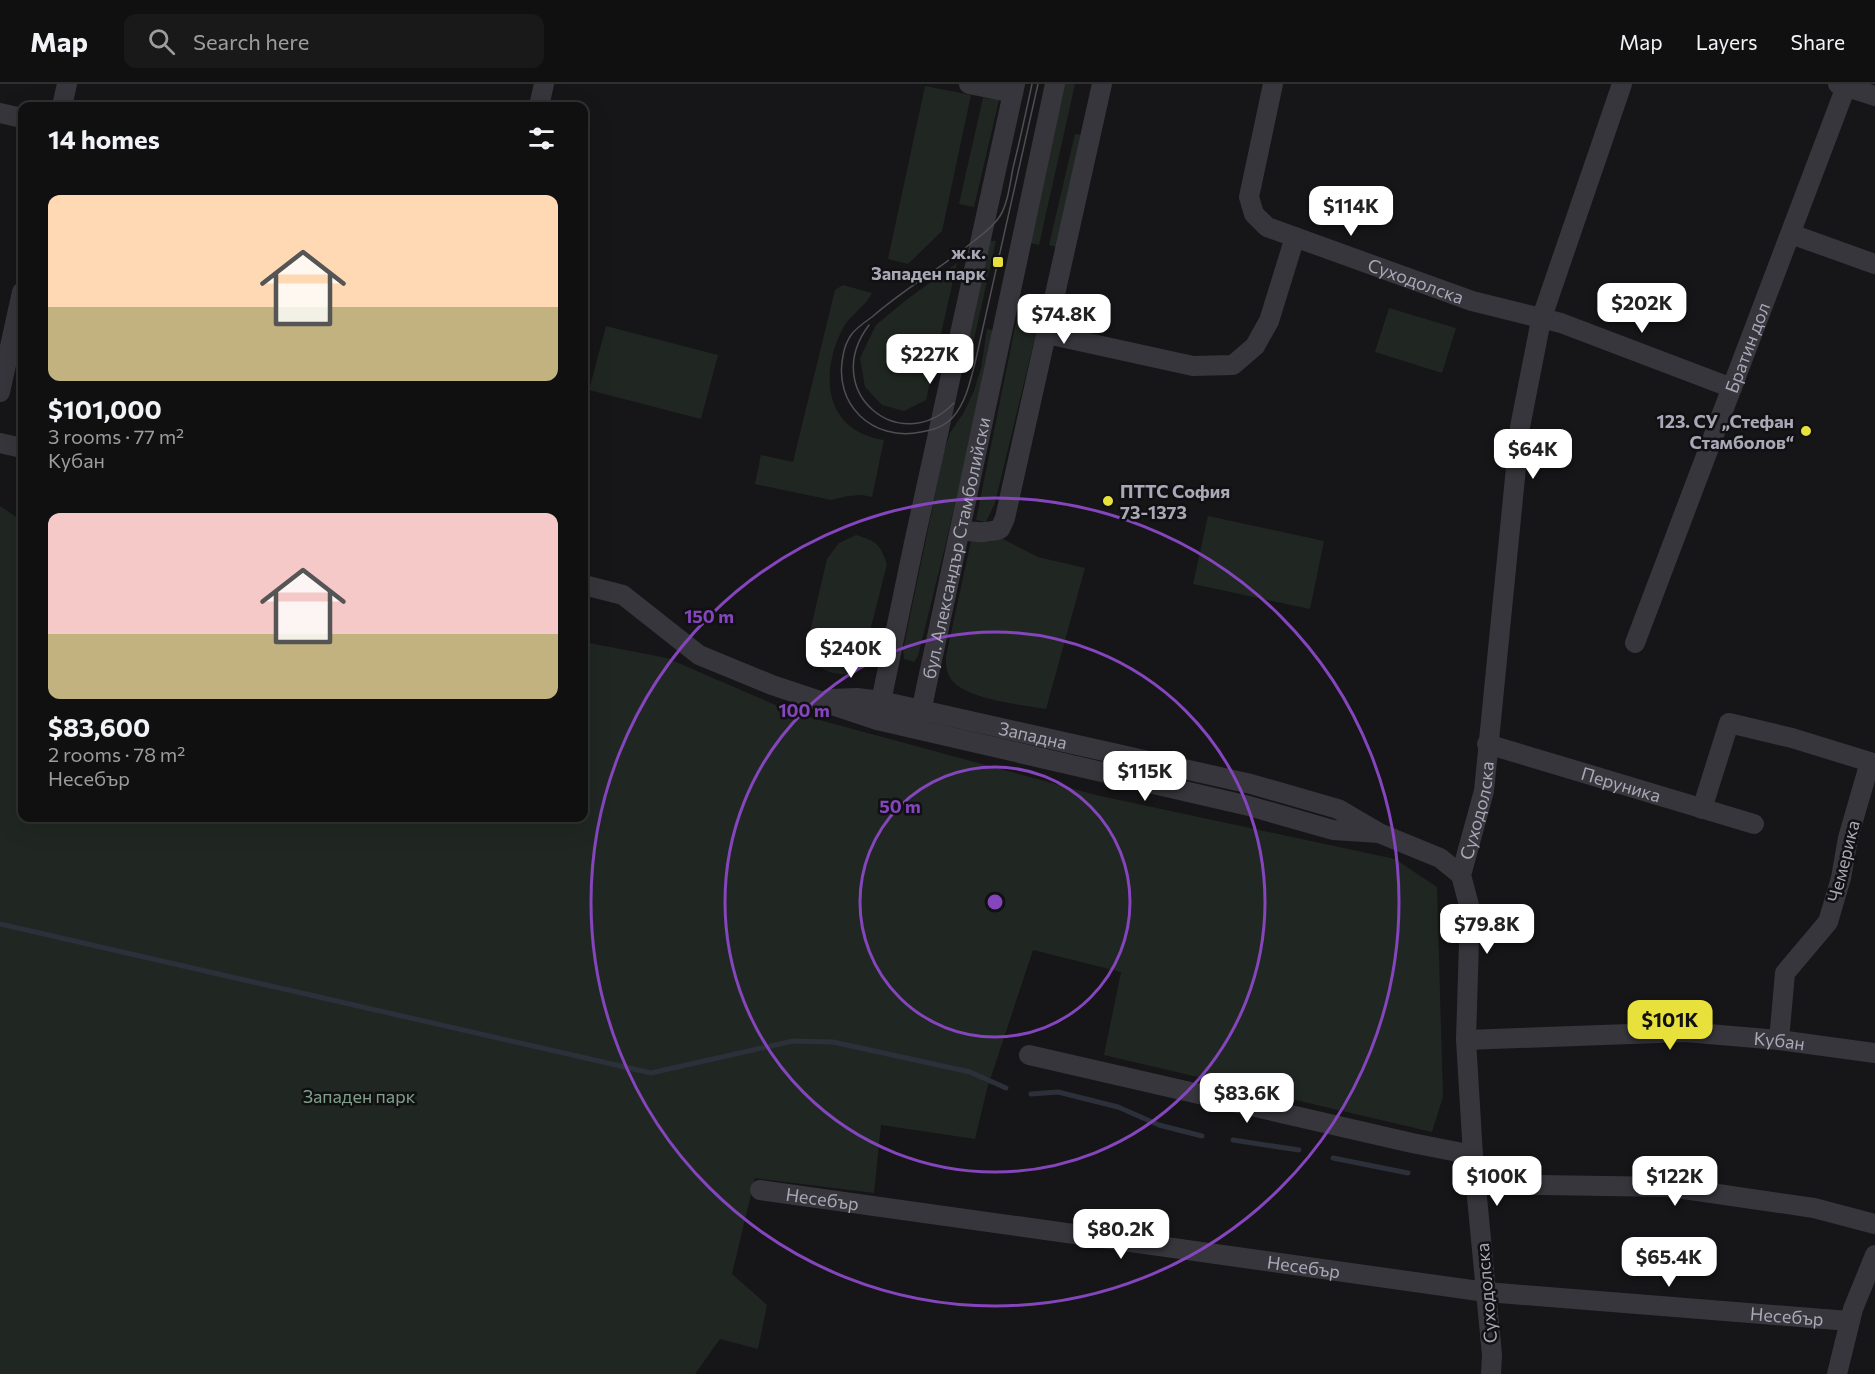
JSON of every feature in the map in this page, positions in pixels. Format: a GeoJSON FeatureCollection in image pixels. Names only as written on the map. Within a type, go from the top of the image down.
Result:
{"type":"FeatureCollection","features":[{"type":"Feature","properties":{"kind":"street"},"geometry":{"type":"LineString","coordinates":[[63,102],[67,84]]}},
{"type":"Feature","properties":{"kind":"street"},"geometry":{"type":"LineString","coordinates":[[540,102],[544,84]]}},
{"type":"Feature","properties":{"kind":"street"},"geometry":{"type":"LineString","coordinates":[[879,710],[1014,88],[969,84]]}},
{"type":"Feature","properties":{"kind":"street","name":"бул. Александър Стамболийски"},"geometry":{"type":"LineString","coordinates":[[918,729],[1055,84]]}},
{"type":"Feature","properties":{"kind":"street"},"geometry":{"type":"LineString","coordinates":[[960,530],[983,533],[1000,530],[1005,518],[1102,84]]}},
{"type":"Feature","properties":{"kind":"street","name":"Суходолска"},"geometry":{"type":"LineString","coordinates":[[1273,84],[1249,197],[1254,214],[1267,227],[1472,301],[1541,320]]}},
{"type":"Feature","properties":{"kind":"street","name":"Суходолска"},"geometry":{"type":"LineString","coordinates":[[1491,1374],[1492,1355],[1473,1155],[1466,1040],[1470,909],[1461,875],[1484,791],[1520,427],[1541,320],[1622,84]]}},
{"type":"Feature","properties":{"kind":"street"},"geometry":{"type":"LineString","coordinates":[[1844,85],[1875,96]]}},
{"type":"Feature","properties":{"kind":"street","name":"Братин дол"},"geometry":{"type":"LineString","coordinates":[[1635,643],[1791,234],[1844,85]]}},
{"type":"Feature","properties":{"kind":"street"},"geometry":{"type":"LineString","coordinates":[[0,113],[18,117]]}},
{"type":"Feature","properties":{"kind":"street"},"geometry":{"type":"LineString","coordinates":[[1791,234],[1875,264]]}},
{"type":"Feature","properties":{"kind":"street"},"geometry":{"type":"LineString","coordinates":[[1047,334],[1192,366],[1233,365],[1255,346],[1269,321],[1295,237]]}},
{"type":"Feature","properties":{"kind":"street"},"geometry":{"type":"LineString","coordinates":[[0,392],[18,310]]}},
{"type":"Feature","properties":{"kind":"street"},"geometry":{"type":"LineString","coordinates":[[1541,320],[1561,323],[1732,388]]}},
{"type":"Feature","properties":{"kind":"street"},"geometry":{"type":"LineString","coordinates":[[0,443],[18,447]]}},
{"type":"Feature","properties":{"kind":"street","name":"Западна"},"geometry":{"type":"LineString","coordinates":[[588,586],[623,595],[699,655],[771,685],[820,700],[879,710],[922,710],[1251,784],[1338,808],[1379,833],[1440,858],[1461,875]]}},
{"type":"Feature","properties":{"kind":"street","name":"Западна"},"geometry":{"type":"LineString","coordinates":[[879,710],[918,729],[1237,804],[1334,830],[1379,833]]}},
{"type":"Feature","properties":{"kind":"street","name":"Чемерика"},"geometry":{"type":"LineString","coordinates":[[1702,809],[1729,723],[1792,738],[1870,762],[1848,838],[1841,878],[1828,921],[1785,973],[1779,1040]]}},
{"type":"Feature","properties":{"kind":"street","name":"Перуника"},"geometry":{"type":"LineString","coordinates":[[1487,744],[1754,824]]}},
{"type":"Feature","properties":{"kind":"street","name":"Кубан"},"geometry":{"type":"LineString","coordinates":[[1466,1040],[1685,1032],[1779,1040],[1875,1053]]}},
{"type":"Feature","properties":{"kind":"street"},"geometry":{"type":"LineString","coordinates":[[1029,1055],[1473,1155]]}},
{"type":"Feature","properties":{"kind":"street"},"geometry":{"type":"LineString","coordinates":[[1476,1184],[1670,1187],[1814,1208],[1875,1224]]}},
{"type":"Feature","properties":{"kind":"street","name":"Несебър"},"geometry":{"type":"LineString","coordinates":[[760,1190],[1486,1292],[1849,1321]]}},
{"type":"Feature","properties":{"kind":"street"},"geometry":{"type":"LineString","coordinates":[[1837,1374],[1849,1321],[1867,1297],[1875,1255]]}},
{"type":"Feature","properties":{"kind":"green space"},"geometry":{"type":"Polygon","coordinates":[[[1065,84],[1075,84],[1039,245],[1030,243],[1065,84]]]}},
{"type":"Feature","properties":{"kind":"green space"},"geometry":{"type":"Polygon","coordinates":[[[925,86],[971,95],[942,231],[908,264],[888,259],[925,86]]]}},
{"type":"Feature","properties":{"kind":"green space"},"geometry":{"type":"Polygon","coordinates":[[[983,98],[999,100],[974,207],[959,204],[983,98]]]}},
{"type":"Feature","properties":{"kind":"green space"},"geometry":{"type":"Polygon","coordinates":[[[1075,134],[1083,135],[1057,247],[1049,245],[1075,134]]]}},
{"type":"Feature","properties":{"kind":"green space"},"geometry":{"type":"Polygon","coordinates":[[[988,241],[996,241],[970,357],[958,377],[988,241]]]}},
{"type":"Feature","properties":{"kind":"green space"},"geometry":{"type":"Polygon","coordinates":[[[957,263],[926,400],[904,411],[882,405],[865,387],[860,358],[876,325],[957,263]]]}},
{"type":"Feature","properties":{"kind":"green space"},"geometry":{"type":"Polygon","coordinates":[[[843,285],[872,293],[843,328],[835,346],[830,381],[832,398],[838,413],[849,425],[864,434],[884,440],[872,497],[848,496],[831,500],[755,484],[761,455],[793,462],[835,290],[843,285]]]}},
{"type":"Feature","properties":{"kind":"green space"},"geometry":{"type":"Polygon","coordinates":[[[1036,298],[1044,300],[995,503],[986,522],[976,520],[1016,322],[1030,324],[1036,298]]]}},
{"type":"Feature","properties":{"kind":"green space"},"geometry":{"type":"Polygon","coordinates":[[[1389,308],[1456,328],[1442,373],[1375,352],[1389,308]]]}},
{"type":"Feature","properties":{"kind":"green space"},"geometry":{"type":"Polygon","coordinates":[[[606,326],[718,355],[701,419],[589,390],[606,326]]]}},
{"type":"Feature","properties":{"kind":"green space"},"geometry":{"type":"Polygon","coordinates":[[[987,329],[995,331],[945,547],[918,656],[914,662],[904,659],[903,650],[944,452],[950,433],[974,391],[981,368],[987,329]]]}},
{"type":"Feature","properties":{"kind":"green space","name":"Западен парк"},"geometry":{"type":"Polygon","coordinates":[[[0,506],[18,518],[18,822],[588,822],[588,643],[667,658],[794,713],[1096,795],[1395,859],[1437,887],[1443,1097],[1432,1132],[1104,1055],[1121,972],[1033,950],[987,1089],[975,1139],[881,1125],[874,1193],[755,1178],[732,1274],[767,1305],[758,1349],[720,1339],[695,1374],[0,1374],[0,506]]]}},
{"type":"Feature","properties":{"kind":"green space"},"geometry":{"type":"Polygon","coordinates":[[[1208,516],[1324,541],[1310,609],[1193,584],[1208,516]]]}},
{"type":"Feature","properties":{"kind":"green space"},"geometry":{"type":"Polygon","coordinates":[[[856,535],[876,544],[887,564],[864,655],[847,674],[839,674],[825,670],[815,662],[811,656],[808,640],[827,559],[839,543],[856,535]]]}},
{"type":"Feature","properties":{"kind":"green space"},"geometry":{"type":"Polygon","coordinates":[[[1001,538],[1038,557],[1085,568],[1046,709],[994,700],[968,692],[951,679],[947,671],[946,656],[971,541],[991,542],[1001,538]]]}},
{"type":"Feature","properties":{"kind":"waterway"},"geometry":{"type":"LineString","coordinates":[[0,924],[651,1073],[793,1041],[833,1042],[970,1072],[1006,1088]]}},
{"type":"Feature","properties":{"kind":"waterway"},"geometry":{"type":"LineString","coordinates":[[1031,1094],[1058,1092],[1118,1107],[1159,1125],[1202,1136]]}},
{"type":"Feature","properties":{"kind":"waterway"},"geometry":{"type":"LineString","coordinates":[[1233,1140],[1299,1150]]}},
{"type":"Feature","properties":{"kind":"waterway"},"geometry":{"type":"LineString","coordinates":[[1333,1158],[1408,1173]]}},
{"type":"Feature","properties":{"kind":"tram line"},"geometry":{"type":"LineString","coordinates":[[1032,84],[1007,199],[998,220],[961,251],[861,325],[847,342],[843,353],[841,373],[844,390],[850,404],[872,425],[903,434],[930,430],[950,420],[961,405],[975,363],[1038,84]]}},
{"type":"Feature","properties":{"kind":"tram line"},"geometry":{"type":"LineString","coordinates":[[869,325],[856,350],[854,373],[860,393],[873,410],[890,420],[911,424],[933,418],[954,403]]}},
{"type":"Feature","properties":{"kind":"place","name":"ж.к. Западен парк"},"geometry":{"type":"Point","coordinates":[998,262]}},
{"type":"Feature","properties":{"kind":"place","name":"123. СУ „Стефан Стамболов“"},"geometry":{"type":"Point","coordinates":[1806,431]}},
{"type":"Feature","properties":{"kind":"place","name":"ПТТС София 73-1373"},"geometry":{"type":"Point","coordinates":[1108,501]}}]}
